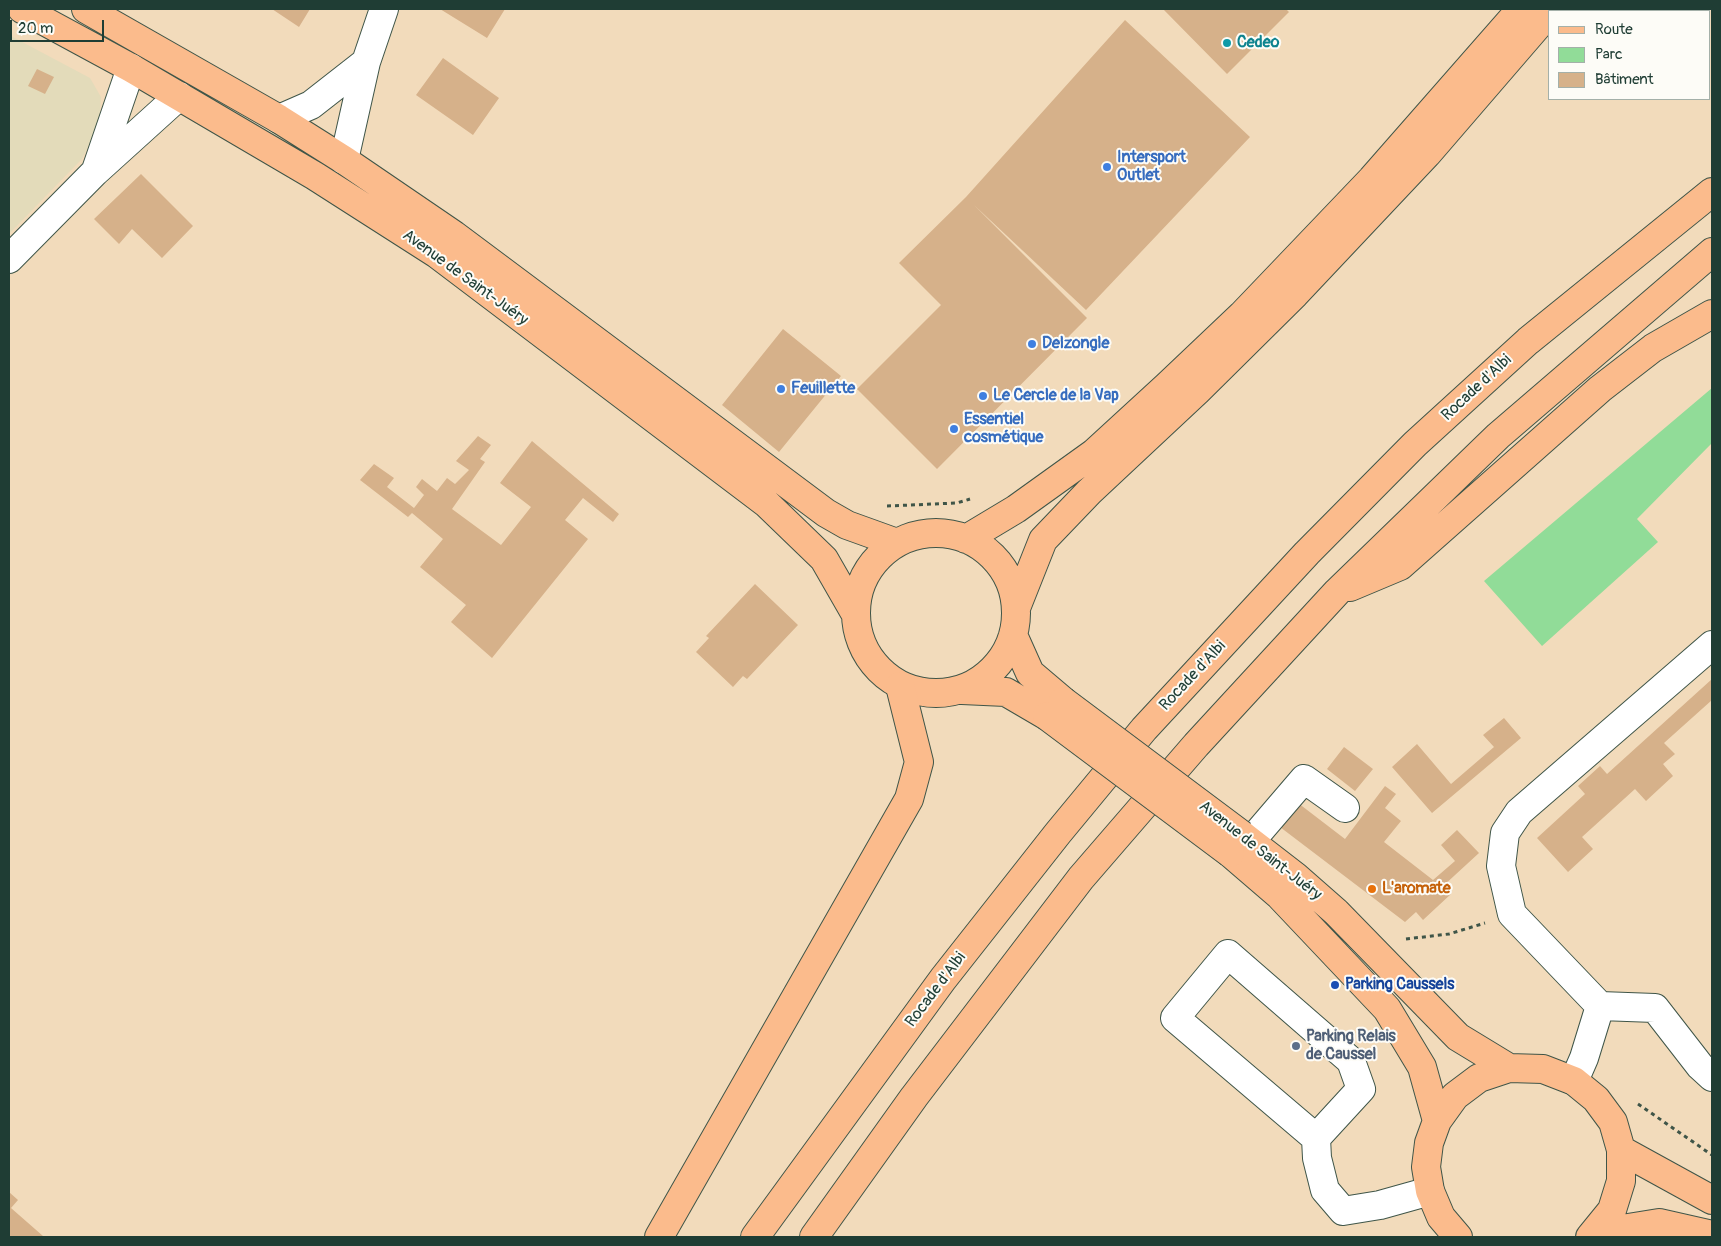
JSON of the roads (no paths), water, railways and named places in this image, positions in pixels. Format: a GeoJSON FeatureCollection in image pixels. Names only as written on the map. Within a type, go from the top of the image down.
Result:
{"type":"FeatureCollection","features":[{"type":"Feature","properties":{"kind":"main road","name":"Avenue de Saint-Juéry"},"geometry":{"type":"LineString","coordinates":[[22,9],[131,68],[315,176],[436,254],[766,503],[824,560],[855,613]]}},
{"type":"Feature","properties":{"kind":"main road","name":"Avenue de Saint-Juéry"},"geometry":{"type":"LineString","coordinates":[[86,9],[279,119],[344,160],[454,235],[826,513],[847,525],[897,542]]}},
{"type":"Feature","properties":{"kind":"main road"},"geometry":{"type":"LineString","coordinates":[[966,539],[1016,509],[1094,453],[1174,380],[1242,315],[1372,179],[1521,9]]}},
{"type":"Feature","properties":{"kind":"main road"},"geometry":{"type":"LineString","coordinates":[[962,690],[980,681],[994,669],[1006,653],[1013,635],[1016,608],[1043,540],[1089,492],[1198,391],[1295,294],[1427,154],[1548,14]]}},
{"type":"Feature","properties":{"kind":"main road","name":"Rocade d'Albi"},"geometry":{"type":"LineString","coordinates":[[755,1237],[943,979],[1058,832],[1144,729],[1307,553],[1415,444],[1528,341],[1712,192]]}},
{"type":"Feature","properties":{"kind":"main road"},"geometry":{"type":"LineString","coordinates":[[814,1237],[914,1097],[1081,878],[1196,745],[1337,592],[1498,436],[1712,252]]}},
{"type":"Feature","properties":{"kind":"main road"},"geometry":{"type":"LineString","coordinates":[[1337,592],[1400,566],[1600,389],[1653,348],[1712,314]]}},
{"type":"Feature","properties":{"kind":"main road"},"geometry":{"type":"LineString","coordinates":[[1016,608],[1011,586],[1001,566],[985,550],[966,539],[943,533],[927,534],[897,542],[875,560],[860,584],[855,613],[858,635],[867,656],[882,673],[900,686],[920,692],[942,694],[962,690],[1006,692],[1055,709]]}},
{"type":"Feature","properties":{"kind":"main road","name":"Avenue de Saint-Juéry"},"geometry":{"type":"LineString","coordinates":[[1013,635],[1030,672],[1055,709],[1336,912],[1458,1037],[1509,1068]]}},
{"type":"Feature","properties":{"kind":"main road"},"geometry":{"type":"LineString","coordinates":[[659,1237],[909,799],[920,762],[900,686]]}},
{"type":"Feature","properties":{"kind":"main road"},"geometry":{"type":"LineString","coordinates":[[1241,843],[1280,896],[1386,1009],[1422,1067],[1437,1121]]}},
{"type":"Feature","properties":{"kind":"main road"},"geometry":{"type":"LineString","coordinates":[[1458,1237],[1441,1217],[1430,1191],[1427,1159],[1429,1143],[1437,1121],[1454,1096],[1480,1078],[1509,1068],[1543,1069],[1574,1081],[1596,1099],[1612,1122],[1621,1150],[1621,1181],[1612,1210],[1590,1237]]}},
{"type":"Feature","properties":{"kind":"main road"},"geometry":{"type":"LineString","coordinates":[[1621,1150],[1712,1200]]}},
{"type":"Feature","properties":{"kind":"main road"},"geometry":{"type":"LineString","coordinates":[[1606,1237],[1628,1228],[1659,1223],[1712,1235]]}},
{"type":"Feature","properties":{"kind":"street"},"geometry":{"type":"LineString","coordinates":[[344,160],[366,62],[384,9]]}},
{"type":"Feature","properties":{"kind":"street"},"geometry":{"type":"LineString","coordinates":[[279,119],[311,104],[366,62]]}},
{"type":"Feature","properties":{"kind":"street"},"geometry":{"type":"LineString","coordinates":[[95,172],[131,68]]}},
{"type":"Feature","properties":{"kind":"street"},"geometry":{"type":"LineString","coordinates":[[9,259],[95,172],[179,96]]}},
{"type":"Feature","properties":{"kind":"street"},"geometry":{"type":"LineString","coordinates":[[1712,645],[1519,812],[1505,833],[1501,866],[1512,914],[1600,1006],[1655,1008],[1700,1066],[1712,1078]]}},
{"type":"Feature","properties":{"kind":"street"},"geometry":{"type":"LineString","coordinates":[[1241,843],[1304,779],[1346,808]]}},
{"type":"Feature","properties":{"kind":"street"},"geometry":{"type":"LineString","coordinates":[[1316,1138],[1174,1018],[1228,954],[1351,1062],[1361,1089],[1316,1138],[1317,1158],[1325,1190],[1343,1211],[1380,1205],[1430,1191]]}},
{"type":"Feature","properties":{"kind":"street"},"geometry":{"type":"LineString","coordinates":[[1574,1081],[1584,1058],[1600,1006]]}},
{"type":"Feature","properties":{"kind":"place","name":"Cedeo"},"geometry":{"type":"Point","coordinates":[1227,43]}},
{"type":"Feature","properties":{"kind":"place","name":"Intersport Outlet"},"geometry":{"type":"Point","coordinates":[1107,167]}},
{"type":"Feature","properties":{"kind":"place","name":"Delzongle"},"geometry":{"type":"Point","coordinates":[1032,344]}},
{"type":"Feature","properties":{"kind":"place","name":"Feuillette"},"geometry":{"type":"Point","coordinates":[781,389]}},
{"type":"Feature","properties":{"kind":"place","name":"Le Cercle de la Vap"},"geometry":{"type":"Point","coordinates":[983,396]}},
{"type":"Feature","properties":{"kind":"place","name":"Essentiel cosmétique"},"geometry":{"type":"Point","coordinates":[954,429]}},
{"type":"Feature","properties":{"kind":"place","name":"L'aromate"},"geometry":{"type":"Point","coordinates":[1372,889]}},
{"type":"Feature","properties":{"kind":"place","name":"Parking Caussels"},"geometry":{"type":"Point","coordinates":[1335,985]}},
{"type":"Feature","properties":{"kind":"place","name":"Parking Relais de Caussel"},"geometry":{"type":"Point","coordinates":[1296,1046]}}]}
